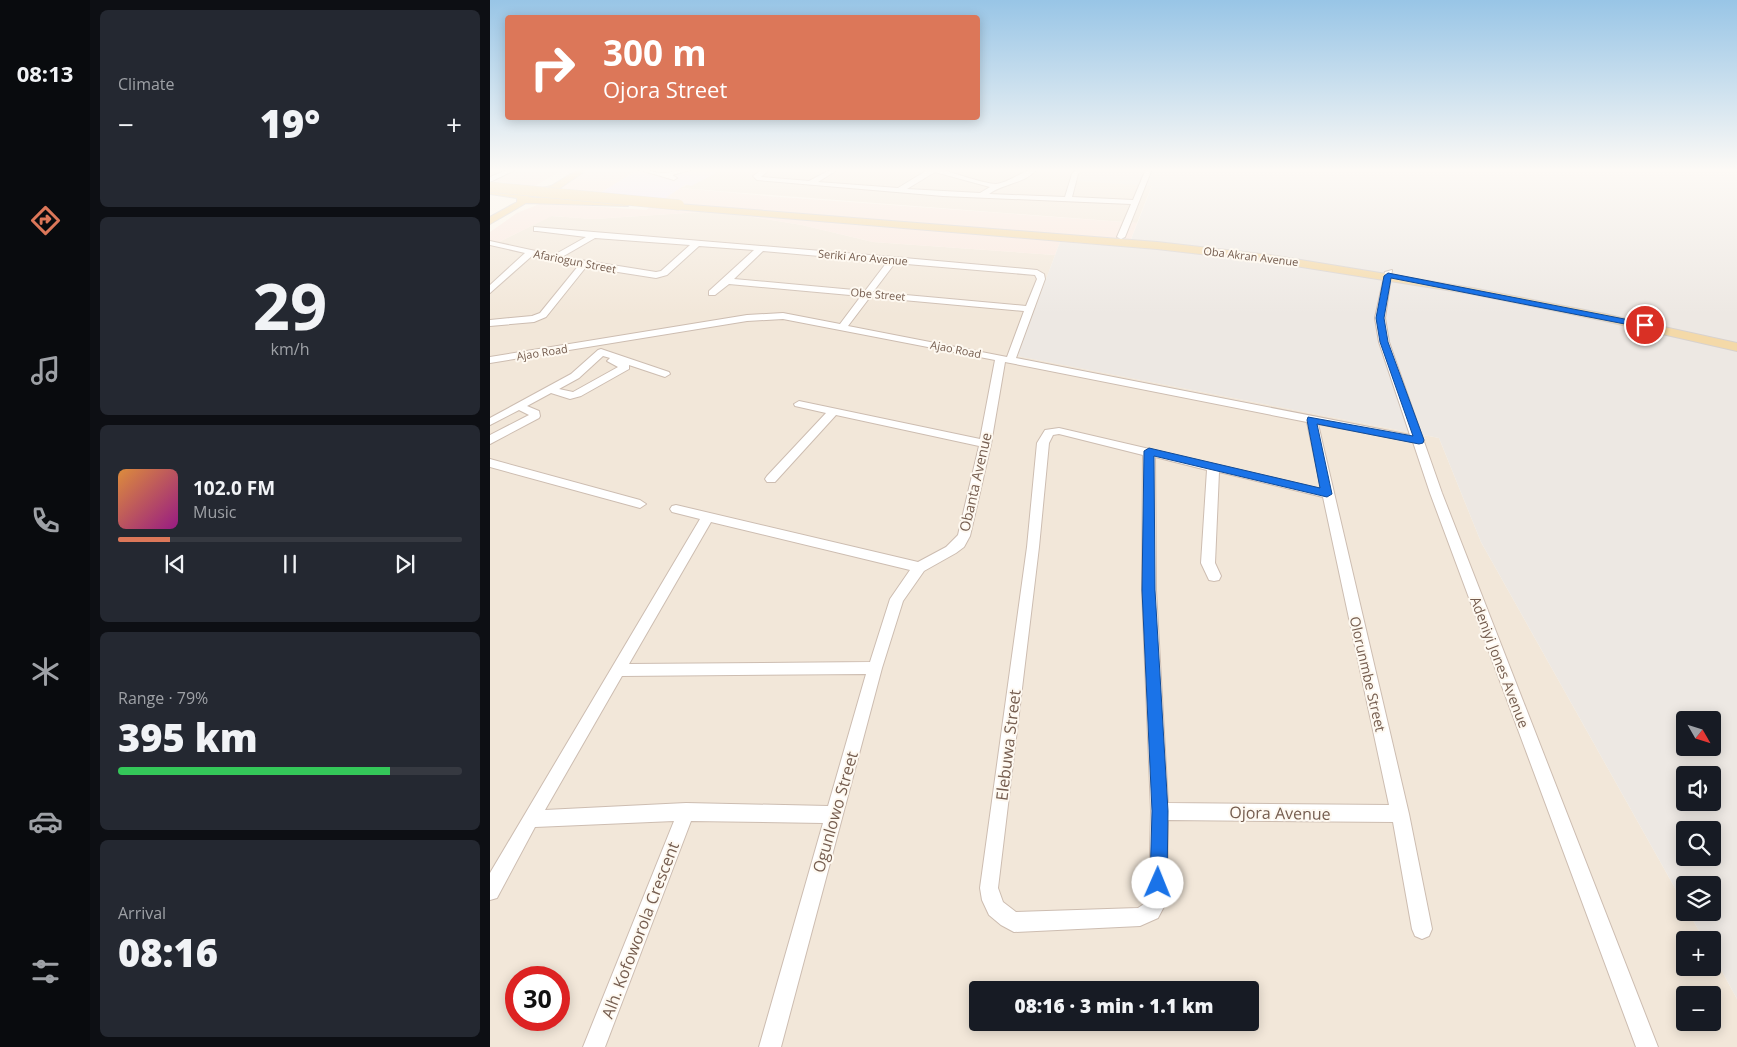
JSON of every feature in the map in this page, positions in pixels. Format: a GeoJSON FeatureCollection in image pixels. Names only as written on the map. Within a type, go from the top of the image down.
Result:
{"type":"FeatureCollection","features":[{"type":"Feature","properties":{"kind":"main road"},"geometry":{"type":"LineString","coordinates":[[490,227],[500,218]]}},
{"type":"Feature","properties":{"kind":"main road","name":"Oba Akran Avenue"},"geometry":{"type":"LineString","coordinates":[[836,218],[1151,244],[1388,274]]}},
{"type":"Feature","properties":{"kind":"main road","name":"Oba Akran Avenue"},"geometry":{"type":"LineString","coordinates":[[854,218],[1121,237],[1258,253],[1388,274],[1585,312],[1737,345]]}},
{"type":"Feature","properties":{"kind":"street"},"geometry":{"type":"LineString","coordinates":[[1121,237],[1130,218]]}},
{"type":"Feature","properties":{"kind":"street","name":"Seriki Aro Avenue"},"geometry":{"type":"LineString","coordinates":[[537,229],[1037,273],[1041,276],[1041,279],[1006,358]]}},
{"type":"Feature","properties":{"kind":"street"},"geometry":{"type":"LineString","coordinates":[[554,258],[594,235]]}},
{"type":"Feature","properties":{"kind":"street","name":"Afariogun Street"},"geometry":{"type":"LineString","coordinates":[[490,243],[584,264],[660,274],[698,243]]}},
{"type":"Feature","properties":{"kind":"street"},"geometry":{"type":"LineString","coordinates":[[712,292],[727,281],[761,248]]}},
{"type":"Feature","properties":{"kind":"street"},"geometry":{"type":"LineString","coordinates":[[490,290],[530,253]]}},
{"type":"Feature","properties":{"kind":"street"},"geometry":{"type":"LineString","coordinates":[[842,328],[893,259]]}},
{"type":"Feature","properties":{"kind":"street"},"geometry":{"type":"LineString","coordinates":[[490,322],[534,319],[543,315],[584,264]]}},
{"type":"Feature","properties":{"kind":"street","name":"Adeniyi Jones Avenue"},"geometry":{"type":"LineString","coordinates":[[1388,274],[1380,318],[1384,342],[1436,493],[1646,1047]]}},
{"type":"Feature","properties":{"kind":"street","name":"Obe Street"},"geometry":{"type":"LineString","coordinates":[[727,281],[1029,309]]}},
{"type":"Feature","properties":{"kind":"street","name":"Ajao Road"},"geometry":{"type":"LineString","coordinates":[[490,360],[767,316],[783,316],[1419,440]]}},
{"type":"Feature","properties":{"kind":"street"},"geometry":{"type":"LineString","coordinates":[[490,422],[575,376],[601,352],[606,352],[665,374]]}},
{"type":"Feature","properties":{"kind":"street"},"geometry":{"type":"LineString","coordinates":[[549,389],[564,395],[578,394],[625,368],[625,366],[596,356]]}},
{"type":"Feature","properties":{"kind":"street","name":"Obanta Avenue"},"geometry":{"type":"LineString","coordinates":[[914,574],[959,544],[964,536],[1006,358]]}},
{"type":"Feature","properties":{"kind":"street"},"geometry":{"type":"LineString","coordinates":[[799,404],[985,444]]}},
{"type":"Feature","properties":{"kind":"street"},"geometry":{"type":"LineString","coordinates":[[490,440],[535,416],[535,413],[518,406]]}},
{"type":"Feature","properties":{"kind":"street"},"geometry":{"type":"LineString","coordinates":[[771,479],[834,411]]}},
{"type":"Feature","properties":{"kind":"street","name":"Olorunmbe Street"},"geometry":{"type":"LineString","coordinates":[[1312,420],[1400,814],[1422,929]]}},
{"type":"Feature","properties":{"kind":"street","name":"Elebuwa Street"},"geometry":{"type":"LineString","coordinates":[[1149,451],[1059,431],[1049,432],[1043,443],[1033,547],[989,888],[991,903],[1000,914],[1014,922],[1140,917],[1151,911],[1158,901],[1160,811]]}},
{"type":"Feature","properties":{"kind":"street"},"geometry":{"type":"LineString","coordinates":[[1160,811],[1149,590],[1149,451],[1327,494]]}},
{"type":"Feature","properties":{"kind":"street"},"geometry":{"type":"LineString","coordinates":[[490,463],[640,504]]}},
{"type":"Feature","properties":{"kind":"street"},"geometry":{"type":"LineString","coordinates":[[1212,466],[1208,563],[1214,576]]}},
{"type":"Feature","properties":{"kind":"street"},"geometry":{"type":"LineString","coordinates":[[676,509],[914,574]]}},
{"type":"Feature","properties":{"kind":"street"},"geometry":{"type":"LineString","coordinates":[[490,890],[707,517]]}},
{"type":"Feature","properties":{"kind":"street","name":"Ogunlowo Street"},"geometry":{"type":"LineString","coordinates":[[770,1047],[875,668],[897,599],[914,574]]}},
{"type":"Feature","properties":{"kind":"street"},"geometry":{"type":"LineString","coordinates":[[617,670],[875,668]]}},
{"type":"Feature","properties":{"kind":"street","name":"Ojora Avenue"},"geometry":{"type":"LineString","coordinates":[[1160,811],[1400,814]]}},
{"type":"Feature","properties":{"kind":"street"},"geometry":{"type":"LineString","coordinates":[[530,819],[686,812],[834,815]]}},
{"type":"Feature","properties":{"kind":"street","name":"Alh. Kofoworola Crescent"},"geometry":{"type":"LineString","coordinates":[[594,1047],[686,812]]}},
{"type":"Feature","properties":{"kind":"shaded area"},"geometry":{"type":"Polygon","coordinates":[[[510,218],[548,218],[499,242],[490,240],[490,232],[510,218]]]}},
{"type":"Feature","properties":{"kind":"shaded area"},"geometry":{"type":"Polygon","coordinates":[[[547,218],[758,218],[802,225],[873,242],[1055,255],[1018,356],[1439,438],[1481,542],[1676,890],[1676,921],[1693,921],[1699,931],[1676,931],[1676,976],[1721,976],[1721,970],[1737,999],[1737,1047],[490,1047],[490,240],[499,242],[547,218]]]}},
{"type":"Feature","properties":{"kind":"shaded area"},"geometry":{"type":"Polygon","coordinates":[[[578,218],[611,218],[594,219],[578,218]]]}},
{"type":"Feature","properties":{"kind":"shaded area"},"geometry":{"type":"Polygon","coordinates":[[[758,218],[1066,218],[1137,223],[1128,247],[1060,242],[1055,255],[873,242],[802,225],[758,218]]]}},
{"type":"Feature","properties":{"kind":"shaded area"},"geometry":{"type":"Polygon","coordinates":[[[1070,218],[1139,218],[1137,223],[1070,218]]]}},
{"type":"Feature","properties":{"kind":"shaded area"},"geometry":{"type":"Polygon","coordinates":[[[1139,218],[1737,218],[1737,999],[1721,970],[1721,931],[1699,931],[1693,921],[1721,921],[1721,876],[1676,876],[1676,890],[1481,542],[1439,438],[1017,356],[1060,242],[1128,247],[1139,218]]]}},
{"type":"Feature","properties":{"kind":"route"},"geometry":{"type":"LineString","coordinates":[[1158,883],[1160,811],[1149,590],[1149,451],[1327,494],[1312,420],[1419,440],[1384,342],[1380,318],[1388,276],[1645,325]]}}]}
